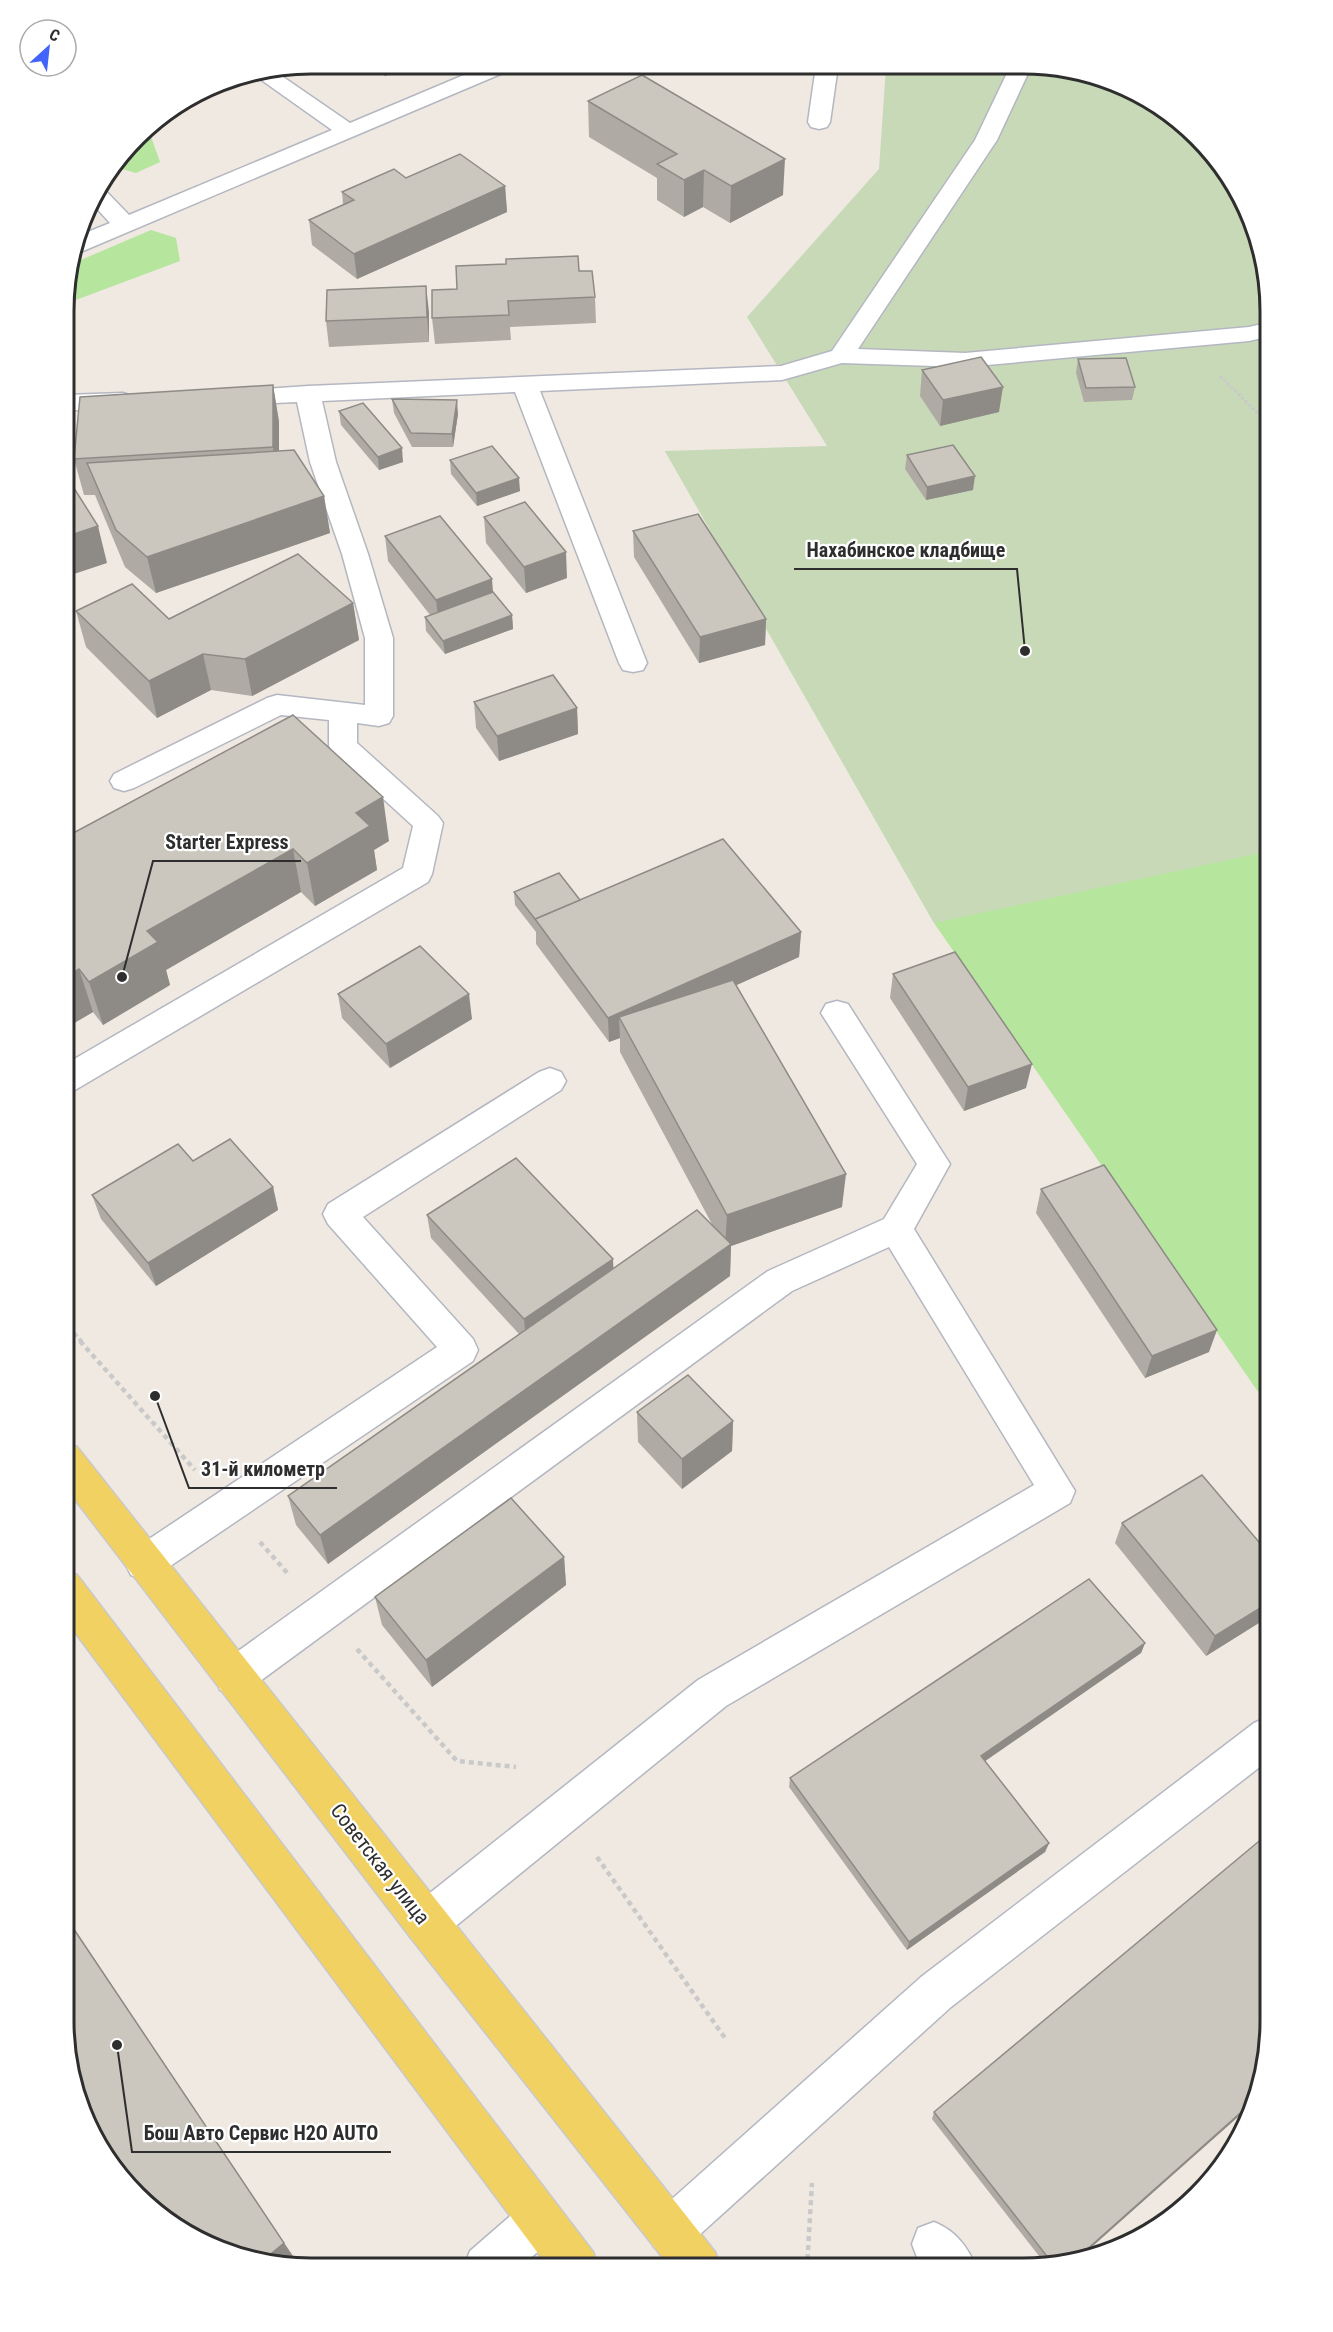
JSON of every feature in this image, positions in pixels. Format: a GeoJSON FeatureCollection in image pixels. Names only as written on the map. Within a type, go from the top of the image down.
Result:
{"type":"FeatureCollection","features":[{"type":"Feature","properties":{"kind":"main road","name":"Советская улица"},"geometry":{"type":"LineString","coordinates":[[74,1471],[426,1923],[691,2258]]}},
{"type":"Feature","properties":{"kind":"main road"},"geometry":{"type":"LineString","coordinates":[[74,1602],[569,2258]]}},
{"type":"Feature","properties":{"kind":"street"},"geometry":{"type":"LineString","coordinates":[[84,242],[484,74]]}},
{"type":"Feature","properties":{"kind":"street"},"geometry":{"type":"LineString","coordinates":[[819,122],[826,74]]}},
{"type":"Feature","properties":{"kind":"street"},"geometry":{"type":"LineString","coordinates":[[841,356],[986,140],[1019,74]]}},
{"type":"Feature","properties":{"kind":"street"},"geometry":{"type":"LineString","coordinates":[[270,77],[348,131]]}},
{"type":"Feature","properties":{"kind":"street"},"geometry":{"type":"LineString","coordinates":[[101,200],[125,225]]}},
{"type":"Feature","properties":{"kind":"street"},"geometry":{"type":"LineString","coordinates":[[204,398],[782,373],[841,356],[965,360],[1260,331]]}},
{"type":"Feature","properties":{"kind":"street"},"geometry":{"type":"LineString","coordinates":[[525,385],[633,663]]}},
{"type":"Feature","properties":{"kind":"street"},"geometry":{"type":"LineString","coordinates":[[124,781],[278,705],[379,716],[379,638],[355,554],[323,462],[308,393]]}},
{"type":"Feature","properties":{"kind":"street"},"geometry":{"type":"LineString","coordinates":[[74,403],[146,400]]}},
{"type":"Feature","properties":{"kind":"street"},"geometry":{"type":"LineString","coordinates":[[74,1075],[417,874],[428,823],[343,746],[343,712]]}},
{"type":"Feature","properties":{"kind":"street"},"geometry":{"type":"LineString","coordinates":[[234,1677],[780,1281],[896,1229],[934,1164],[837,1013]]}},
{"type":"Feature","properties":{"kind":"street"},"geometry":{"type":"LineString","coordinates":[[144,1563],[461,1350],[340,1214],[550,1082]]}},
{"type":"Feature","properties":{"kind":"street"},"geometry":{"type":"LineString","coordinates":[[426,1923],[712,1694],[1057,1491],[896,1229]]}},
{"type":"Feature","properties":{"kind":"street"},"geometry":{"type":"LineString","coordinates":[[670,2231],[936,1992],[1260,1742]]}},
{"type":"Feature","properties":{"kind":"street"},"geometry":{"type":"LineString","coordinates":[[496,2258],[540,2220]]}},
{"type":"Feature","properties":{"kind":"path"},"geometry":{"type":"LineString","coordinates":[[1182,340],[1260,415]]}},
{"type":"Feature","properties":{"kind":"path"},"geometry":{"type":"LineString","coordinates":[[74,1333],[457,1761],[516,1767]]}},
{"type":"Feature","properties":{"kind":"path"},"geometry":{"type":"LineString","coordinates":[[597,1857],[725,2038]]}},
{"type":"Feature","properties":{"kind":"path"},"geometry":{"type":"LineString","coordinates":[[808,2258],[812,2183]]}},
{"type":"Feature","properties":{"kind":"green space"},"geometry":{"type":"Polygon","coordinates":[[[886,74],[1038,74],[1069,78],[1099,86],[1154,113],[1179,132],[1201,154],[1228,192],[1247,234],[1255,264],[1260,311],[1260,853],[934,923],[665,451],[827,446],[747,317],[879,169],[886,74]]]}},
{"type":"Feature","properties":{"kind":"green space"},"geometry":{"type":"Polygon","coordinates":[[[151,135],[160,162],[136,173],[121,169],[151,135]]]}},
{"type":"Feature","properties":{"kind":"green space"},"geometry":{"type":"Polygon","coordinates":[[[151,230],[176,238],[180,261],[74,301],[79,261],[151,230]]]}},
{"type":"Feature","properties":{"kind":"green space"},"geometry":{"type":"Polygon","coordinates":[[[665,451],[850,456],[1260,585],[1260,1395],[934,923],[665,451]]]}},
{"type":"Feature","properties":{"kind":"building"},"geometry":{"type":"Polygon","coordinates":[[[642,75],[785,159],[731,186],[704,170],[684,180],[657,164],[677,154],[588,101],[642,75]]]}},
{"type":"Feature","properties":{"kind":"building"},"geometry":{"type":"Polygon","coordinates":[[[460,154],[505,186],[354,254],[309,220],[354,200],[342,192],[394,169],[406,178],[460,154]]]}},
{"type":"Feature","properties":{"kind":"building"},"geometry":{"type":"Polygon","coordinates":[[[578,256],[579,271],[592,271],[595,297],[508,301],[509,315],[432,318],[432,290],[457,289],[456,266],[506,264],[506,259],[578,256]]]}},
{"type":"Feature","properties":{"kind":"building"},"geometry":{"type":"Polygon","coordinates":[[[426,286],[427,317],[326,321],[327,290],[426,286]]]}},
{"type":"Feature","properties":{"kind":"building"},"geometry":{"type":"Polygon","coordinates":[[[981,357],[1003,387],[943,400],[922,370],[981,357]]]}},
{"type":"Feature","properties":{"kind":"building"},"geometry":{"type":"Polygon","coordinates":[[[1126,358],[1135,387],[1086,388],[1078,359],[1126,358]]]}},
{"type":"Feature","properties":{"kind":"building"},"geometry":{"type":"Polygon","coordinates":[[[273,385],[273,447],[74,459],[80,397],[273,385]]]}},
{"type":"Feature","properties":{"kind":"building"},"geometry":{"type":"Polygon","coordinates":[[[392,399],[457,400],[452,434],[411,433],[392,399]]]}},
{"type":"Feature","properties":{"kind":"building"},"geometry":{"type":"Polygon","coordinates":[[[363,403],[402,448],[378,457],[339,411],[363,403]]]}},
{"type":"Feature","properties":{"kind":"building"},"geometry":{"type":"Polygon","coordinates":[[[953,445],[975,476],[927,487],[907,455],[953,445]]]}},
{"type":"Feature","properties":{"kind":"building"},"geometry":{"type":"Polygon","coordinates":[[[492,446],[519,478],[476,493],[450,460],[492,446]]]}},
{"type":"Feature","properties":{"kind":"building"},"geometry":{"type":"Polygon","coordinates":[[[294,450],[324,496],[147,557],[116,530],[87,463],[294,450]]]}},
{"type":"Feature","properties":{"kind":"building"},"geometry":{"type":"Polygon","coordinates":[[[74,488],[98,526],[74,534],[74,488]]]}},
{"type":"Feature","properties":{"kind":"building"},"geometry":{"type":"Polygon","coordinates":[[[525,502],[566,552],[524,567],[484,517],[525,502]]]}},
{"type":"Feature","properties":{"kind":"building"},"geometry":{"type":"Polygon","coordinates":[[[698,514],[766,619],[700,637],[633,531],[698,514]]]}},
{"type":"Feature","properties":{"kind":"building"},"geometry":{"type":"Polygon","coordinates":[[[440,516],[492,579],[436,600],[385,536],[440,516]]]}},
{"type":"Feature","properties":{"kind":"building"},"geometry":{"type":"Polygon","coordinates":[[[298,554],[353,603],[245,659],[203,654],[149,681],[76,611],[132,584],[169,619],[298,554]]]}},
{"type":"Feature","properties":{"kind":"building"},"geometry":{"type":"Polygon","coordinates":[[[493,592],[512,615],[443,641],[425,617],[493,592]]]}},
{"type":"Feature","properties":{"kind":"building"},"geometry":{"type":"Polygon","coordinates":[[[553,675],[577,708],[497,736],[474,702],[553,675]]]}},
{"type":"Feature","properties":{"kind":"building"},"geometry":{"type":"Polygon","coordinates":[[[293,715],[383,797],[356,813],[370,826],[307,863],[293,849],[147,931],[158,942],[89,982],[79,969],[74,972],[74,833],[293,715]]]}},
{"type":"Feature","properties":{"kind":"building"},"geometry":{"type":"Polygon","coordinates":[[[723,839],[801,932],[608,1018],[535,919],[723,839]]]}},
{"type":"Feature","properties":{"kind":"building"},"geometry":{"type":"Polygon","coordinates":[[[559,873],[580,900],[535,919],[514,892],[559,873]]]}},
{"type":"Feature","properties":{"kind":"building"},"geometry":{"type":"Polygon","coordinates":[[[420,946],[469,994],[386,1044],[338,994],[420,946]]]}},
{"type":"Feature","properties":{"kind":"building"},"geometry":{"type":"Polygon","coordinates":[[[955,952],[1032,1064],[968,1087],[893,974],[955,952]]]}},
{"type":"Feature","properties":{"kind":"building"},"geometry":{"type":"Polygon","coordinates":[[[733,980],[846,1174],[727,1215],[619,1017],[733,980]]]}},
{"type":"Feature","properties":{"kind":"building"},"geometry":{"type":"Polygon","coordinates":[[[230,1139],[273,1187],[148,1263],[92,1195],[178,1144],[193,1161],[230,1139]]]}},
{"type":"Feature","properties":{"kind":"building"},"geometry":{"type":"Polygon","coordinates":[[[516,1158],[613,1259],[524,1319],[427,1215],[516,1158]]]}},
{"type":"Feature","properties":{"kind":"building"},"geometry":{"type":"Polygon","coordinates":[[[1104,1165],[1217,1330],[1152,1356],[1041,1189],[1104,1165]]]}},
{"type":"Feature","properties":{"kind":"building"},"geometry":{"type":"Polygon","coordinates":[[[697,1210],[731,1244],[320,1535],[288,1496],[697,1210]]]}},
{"type":"Feature","properties":{"kind":"building"},"geometry":{"type":"Polygon","coordinates":[[[688,1375],[733,1421],[682,1459],[637,1412],[688,1375]]]}},
{"type":"Feature","properties":{"kind":"building"},"geometry":{"type":"Polygon","coordinates":[[[1202,1475],[1260,1543],[1260,1608],[1215,1636],[1122,1523],[1202,1475]]]}},
{"type":"Feature","properties":{"kind":"building"},"geometry":{"type":"Polygon","coordinates":[[[511,1498],[564,1557],[426,1660],[375,1597],[511,1498]]]}},
{"type":"Feature","properties":{"kind":"building"},"geometry":{"type":"Polygon","coordinates":[[[1089,1579],[1145,1643],[981,1756],[1049,1843],[909,1942],[790,1778],[1089,1579]]]}},
{"type":"Feature","properties":{"kind":"building"},"geometry":{"type":"Polygon","coordinates":[[[1260,1840],[1260,2021],[1255,2068],[1247,2098],[1241,2112],[1087,2249],[1047,2257],[934,2112],[1260,1840]]]}},
{"type":"Feature","properties":{"kind":"building"},"geometry":{"type":"Polygon","coordinates":[[[74,1929],[284,2243],[270,2255],[264,2254],[234,2246],[192,2227],[154,2200],[132,2178],[113,2153],[86,2098],[78,2068],[74,2037],[74,1929]]]}},
{"type":"Feature","properties":{"kind":"place","name":"Нахабинское кладбище"},"geometry":{"type":"Point","coordinates":[1025,651]}},
{"type":"Feature","properties":{"kind":"place","name":"Starter Express"},"geometry":{"type":"Point","coordinates":[122,977]}},
{"type":"Feature","properties":{"kind":"place","name":"31-й километр"},"geometry":{"type":"Point","coordinates":[155,1396]}},
{"type":"Feature","properties":{"kind":"place","name":"Бош Авто Сервис H2O AUTO"},"geometry":{"type":"Point","coordinates":[117,2045]}}]}
